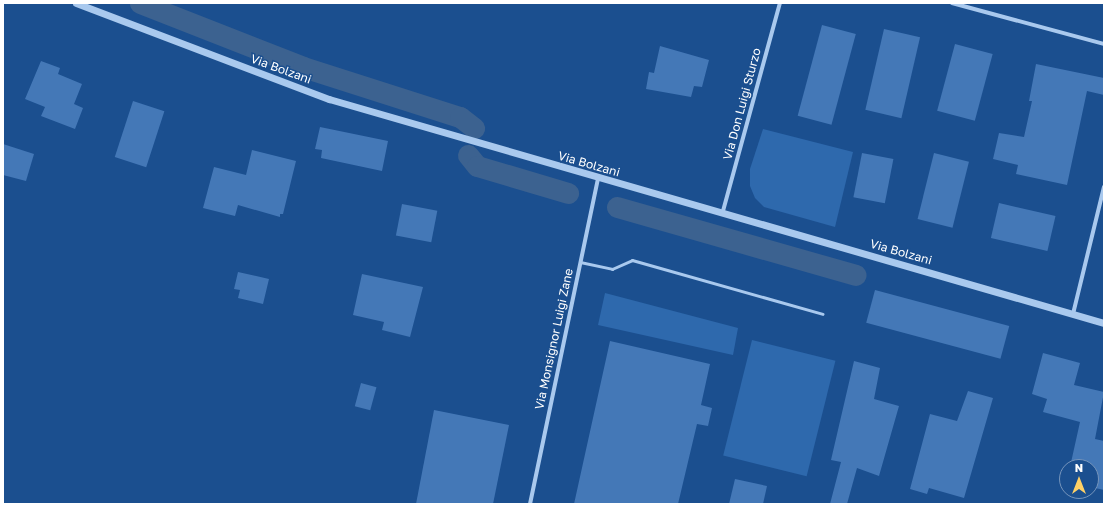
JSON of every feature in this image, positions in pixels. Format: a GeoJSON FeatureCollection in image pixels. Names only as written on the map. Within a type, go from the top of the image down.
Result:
{"type":"FeatureCollection","features":[{"type":"Feature","properties":{"kind":"street","name":"Via Bolzani"},"geometry":{"type":"LineString","coordinates":[[76,3],[329,99],[598,178],[723,211],[1104,323]]}},
{"type":"Feature","properties":{"kind":"street","name":"Via Don Luigi Sturzo"},"geometry":{"type":"LineString","coordinates":[[723,211],[780,3]]}},
{"type":"Feature","properties":{"kind":"street"},"geometry":{"type":"LineString","coordinates":[[952,3],[1104,44]]}},
{"type":"Feature","properties":{"kind":"street","name":"Via Monsignor Luigi Zane"},"geometry":{"type":"LineString","coordinates":[[530,504],[598,178]]}},
{"type":"Feature","properties":{"kind":"street"},"geometry":{"type":"LineString","coordinates":[[1073,314],[1104,187]]}},
{"type":"Feature","properties":{"kind":"lane"},"geometry":{"type":"LineString","coordinates":[[580,262],[612,269],[632,260],[823,314]]}},
{"type":"Feature","properties":{"kind":"shaded area"},"geometry":{"type":"Polygon","coordinates":[[[763,129],[853,152],[835,227],[764,207],[755,198],[750,186],[750,169],[763,129]]]}},
{"type":"Feature","properties":{"kind":"shaded area"},"geometry":{"type":"Polygon","coordinates":[[[605,293],[738,328],[733,355],[598,325],[605,293]]]}},
{"type":"Feature","properties":{"kind":"shaded area"},"geometry":{"type":"Polygon","coordinates":[[[752,340],[835,361],[807,476],[723,455],[752,340]]]}},
{"type":"Feature","properties":{"kind":"building"},"geometry":{"type":"Polygon","coordinates":[[[822,25],[856,34],[831,125],[798,116],[822,25]]]}},
{"type":"Feature","properties":{"kind":"building"},"geometry":{"type":"Polygon","coordinates":[[[884,29],[920,37],[901,118],[865,110],[884,29]]]}},
{"type":"Feature","properties":{"kind":"building"},"geometry":{"type":"Polygon","coordinates":[[[955,44],[993,54],[975,121],[937,111],[955,44]]]}},
{"type":"Feature","properties":{"kind":"building"},"geometry":{"type":"Polygon","coordinates":[[[660,46],[709,60],[702,87],[694,86],[691,97],[646,89],[649,72],[654,73],[660,46]]]}},
{"type":"Feature","properties":{"kind":"building"},"geometry":{"type":"Polygon","coordinates":[[[41,61],[60,68],[58,74],[82,84],[74,104],[83,108],[75,129],[41,116],[45,107],[25,99],[41,61]]]}},
{"type":"Feature","properties":{"kind":"building"},"geometry":{"type":"Polygon","coordinates":[[[1036,64],[1104,78],[1104,95],[1087,91],[1067,185],[1016,174],[1018,165],[993,159],[999,133],[1024,137],[1032,101],[1029,101],[1036,64]]]}},
{"type":"Feature","properties":{"kind":"building"},"geometry":{"type":"Polygon","coordinates":[[[133,101],[164,111],[146,167],[115,157],[133,101]]]}},
{"type":"Feature","properties":{"kind":"building"},"geometry":{"type":"Polygon","coordinates":[[[320,127],[388,141],[382,171],[321,158],[322,150],[315,149],[320,127]]]}},
{"type":"Feature","properties":{"kind":"building"},"geometry":{"type":"Polygon","coordinates":[[[3,144],[34,154],[26,181],[3,175],[3,144]]]}},
{"type":"Feature","properties":{"kind":"building"},"geometry":{"type":"Polygon","coordinates":[[[252,150],[296,161],[283,214],[280,214],[280,217],[238,205],[235,216],[203,208],[214,167],[246,175],[252,150]]]}},
{"type":"Feature","properties":{"kind":"building"},"geometry":{"type":"Polygon","coordinates":[[[862,153],[893,159],[885,203],[853,197],[862,153]]]}},
{"type":"Feature","properties":{"kind":"building"},"geometry":{"type":"Polygon","coordinates":[[[934,153],[969,162],[952,228],[918,219],[934,153]]]}},
{"type":"Feature","properties":{"kind":"building"},"geometry":{"type":"Polygon","coordinates":[[[999,203],[1056,216],[1047,251],[991,238],[999,203]]]}},
{"type":"Feature","properties":{"kind":"building"},"geometry":{"type":"Polygon","coordinates":[[[402,204],[437,211],[431,242],[396,235],[402,204]]]}},
{"type":"Feature","properties":{"kind":"building"},"geometry":{"type":"Polygon","coordinates":[[[238,272],[269,279],[263,304],[238,298],[240,290],[234,289],[238,272]]]}},
{"type":"Feature","properties":{"kind":"building"},"geometry":{"type":"Polygon","coordinates":[[[362,274],[423,287],[410,337],[382,330],[384,322],[353,315],[362,274]]]}},
{"type":"Feature","properties":{"kind":"building"},"geometry":{"type":"Polygon","coordinates":[[[875,290],[1009,326],[1000,359],[866,323],[875,290]]]}},
{"type":"Feature","properties":{"kind":"building"},"geometry":{"type":"Polygon","coordinates":[[[610,341],[710,364],[701,405],[712,408],[708,426],[697,424],[678,504],[574,504],[610,341]]]}},
{"type":"Feature","properties":{"kind":"building"},"geometry":{"type":"Polygon","coordinates":[[[1043,353],[1080,363],[1074,385],[1104,392],[1095,439],[1104,441],[1104,490],[1099,489],[1099,459],[1072,459],[1080,422],[1043,412],[1047,399],[1032,394],[1043,353]]]}},
{"type":"Feature","properties":{"kind":"building"},"geometry":{"type":"Polygon","coordinates":[[[854,361],[880,368],[874,399],[899,406],[879,476],[857,468],[847,504],[830,504],[841,462],[831,460],[854,361]]]}},
{"type":"Feature","properties":{"kind":"building"},"geometry":{"type":"Polygon","coordinates":[[[361,383],[376,387],[370,410],[355,406],[361,383]]]}},
{"type":"Feature","properties":{"kind":"building"},"geometry":{"type":"Polygon","coordinates":[[[968,391],[993,398],[964,498],[929,488],[927,494],[910,489],[930,414],[957,421],[968,391]]]}},
{"type":"Feature","properties":{"kind":"building"},"geometry":{"type":"Polygon","coordinates":[[[434,410],[509,425],[493,504],[416,504],[434,410]]]}},
{"type":"Feature","properties":{"kind":"building"},"geometry":{"type":"Polygon","coordinates":[[[735,479],[767,486],[763,504],[729,504],[735,479]]]}},
{"type":"Feature","properties":{"kind":"waterway"},"geometry":{"type":"LineString","coordinates":[[140,3],[303,67],[460,117],[474,128]]}},
{"type":"Feature","properties":{"kind":"waterway"},"geometry":{"type":"LineString","coordinates":[[468,155],[477,166],[568,193]]}},
{"type":"Feature","properties":{"kind":"waterway"},"geometry":{"type":"LineString","coordinates":[[617,207],[855,275]]}}]}
